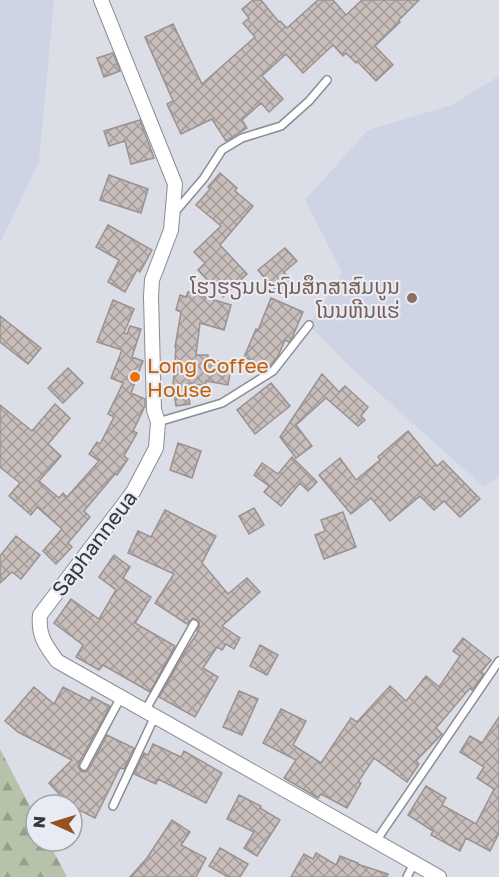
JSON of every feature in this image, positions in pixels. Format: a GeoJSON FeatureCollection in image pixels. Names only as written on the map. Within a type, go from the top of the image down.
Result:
{"type":"FeatureCollection","features":[{"type":"Feature","properties":{"kind":"street","name":"Saphanneua"},"geometry":{"type":"LineString","coordinates":[[101,0],[176,184],[171,230],[152,280],[154,410],[158,422],[156,448],[134,492],[40,615],[39,628],[45,644],[57,661],[439,877]]}},
{"type":"Feature","properties":{"kind":"lane"},"geometry":{"type":"LineString","coordinates":[[173,214],[204,178],[222,150],[242,138],[281,126],[309,101],[327,80]]}},
{"type":"Feature","properties":{"kind":"lane"},"geometry":{"type":"LineString","coordinates":[[158,422],[222,403],[273,371],[309,325]]}},
{"type":"Feature","properties":{"kind":"lane"},"geometry":{"type":"LineString","coordinates":[[113,806],[150,714],[194,624]]}},
{"type":"Feature","properties":{"kind":"lane"},"geometry":{"type":"LineString","coordinates":[[376,842],[499,661]]}},
{"type":"Feature","properties":{"kind":"lane"},"geometry":{"type":"LineString","coordinates":[[84,766],[121,697]]}},
{"type":"Feature","properties":{"kind":"lane"},"geometry":{"type":"LineString","coordinates":[[407,877],[414,863]]}},
{"type":"Feature","properties":{"kind":"shaded area"},"geometry":{"type":"Polygon","coordinates":[[[0,0],[54,0],[39,162],[0,243],[0,0]]]}},
{"type":"Feature","properties":{"kind":"shaded area","name":"ໂຮງຮຽນປະຖົມສຶກສາສົມບູນ ໂນນຫີນແຮ່"},"geometry":{"type":"Polygon","coordinates":[[[499,76],[499,476],[484,487],[351,368],[309,325],[342,272],[305,200],[368,130],[452,105],[499,76]]]}},
{"type":"Feature","properties":{"kind":"green space"},"geometry":{"type":"Polygon","coordinates":[[[0,749],[24,795],[24,853],[54,853],[67,877],[0,877],[0,749]]]}},
{"type":"Feature","properties":{"kind":"building"},"geometry":{"type":"Polygon","coordinates":[[[253,0],[261,0],[287,28],[318,0],[333,0],[346,15],[362,0],[419,0],[375,46],[393,65],[376,81],[357,61],[356,63],[346,53],[343,56],[333,45],[303,73],[286,54],[262,76],[283,99],[269,112],[261,103],[242,120],[247,128],[226,141],[212,119],[181,134],[167,104],[173,101],[145,37],[173,24],[202,84],[255,37],[243,23],[249,18],[242,9],[253,0]]]}},
{"type":"Feature","properties":{"kind":"building"},"geometry":{"type":"Polygon","coordinates":[[[113,53],[120,71],[104,77],[97,58],[113,53]]]}},
{"type":"Feature","properties":{"kind":"building"},"geometry":{"type":"Polygon","coordinates":[[[140,120],[154,158],[131,164],[125,141],[109,146],[104,131],[140,120]]]}},
{"type":"Feature","properties":{"kind":"building"},"geometry":{"type":"Polygon","coordinates":[[[220,173],[237,188],[235,191],[253,206],[220,245],[247,274],[223,297],[198,270],[205,263],[194,252],[221,226],[196,205],[220,173]]]}},
{"type":"Feature","properties":{"kind":"building"},"geometry":{"type":"Polygon","coordinates":[[[109,175],[148,189],[141,213],[100,200],[109,175]]]}},
{"type":"Feature","properties":{"kind":"building"},"geometry":{"type":"Polygon","coordinates":[[[108,225],[152,250],[140,272],[137,270],[125,292],[108,282],[119,260],[96,247],[108,225]]]}},
{"type":"Feature","properties":{"kind":"building"},"geometry":{"type":"Polygon","coordinates":[[[285,248],[297,261],[284,272],[293,284],[279,295],[258,270],[285,248]]]}},
{"type":"Feature","properties":{"kind":"building"},"geometry":{"type":"Polygon","coordinates":[[[188,292],[231,305],[224,330],[200,323],[196,355],[208,355],[208,359],[232,364],[228,385],[206,381],[206,385],[187,384],[190,404],[176,406],[173,386],[175,347],[181,312],[176,310],[180,295],[186,297],[188,292]]]}},
{"type":"Feature","properties":{"kind":"building"},"geometry":{"type":"Polygon","coordinates":[[[271,298],[303,312],[292,338],[289,342],[285,340],[278,356],[268,368],[244,357],[271,298]]]}},
{"type":"Feature","properties":{"kind":"building"},"geometry":{"type":"Polygon","coordinates":[[[113,300],[134,309],[124,333],[127,334],[130,326],[141,329],[132,357],[143,361],[131,393],[145,399],[145,406],[133,431],[137,433],[124,456],[128,459],[117,475],[115,474],[84,511],[90,517],[68,543],[72,547],[56,564],[43,551],[62,529],[37,507],[31,515],[9,496],[20,483],[0,467],[0,405],[32,431],[55,404],[70,418],[48,444],[61,456],[39,481],[59,498],[63,493],[67,497],[99,461],[89,454],[97,442],[100,444],[114,417],[108,414],[123,383],[111,378],[122,350],[97,342],[113,300]]]}},
{"type":"Feature","properties":{"kind":"building"},"geometry":{"type":"Polygon","coordinates":[[[0,316],[41,348],[28,364],[0,342],[0,316]]]}},
{"type":"Feature","properties":{"kind":"building"},"geometry":{"type":"Polygon","coordinates":[[[68,368],[83,383],[63,403],[48,388],[68,368]]]}},
{"type":"Feature","properties":{"kind":"building"},"geometry":{"type":"Polygon","coordinates":[[[322,374],[339,392],[345,386],[368,407],[361,416],[365,420],[358,426],[326,398],[296,425],[312,446],[296,458],[280,437],[322,374]]]}},
{"type":"Feature","properties":{"kind":"building"},"geometry":{"type":"Polygon","coordinates":[[[271,383],[290,406],[255,434],[237,410],[271,383]]]}},
{"type":"Feature","properties":{"kind":"building"},"geometry":{"type":"Polygon","coordinates":[[[408,431],[437,466],[443,461],[480,499],[460,517],[444,501],[434,510],[420,496],[390,521],[371,498],[351,514],[319,475],[340,458],[356,480],[380,460],[378,457],[408,431]]]}},
{"type":"Feature","properties":{"kind":"building"},"geometry":{"type":"Polygon","coordinates":[[[178,443],[201,451],[192,478],[170,470],[178,443]]]}},
{"type":"Feature","properties":{"kind":"building"},"geometry":{"type":"Polygon","coordinates":[[[292,457],[317,482],[308,491],[300,483],[281,506],[264,492],[269,486],[254,475],[262,463],[278,474],[292,457]]]}},
{"type":"Feature","properties":{"kind":"building"},"geometry":{"type":"Polygon","coordinates":[[[254,508],[264,525],[249,534],[239,516],[254,508]]]}},
{"type":"Feature","properties":{"kind":"building"},"geometry":{"type":"Polygon","coordinates":[[[165,510],[216,536],[202,563],[228,594],[247,578],[260,592],[222,626],[240,638],[234,649],[226,644],[222,650],[217,647],[203,668],[218,677],[195,717],[159,697],[198,632],[199,622],[193,618],[187,624],[155,603],[174,574],[128,553],[138,531],[151,537],[165,510]]]}},
{"type":"Feature","properties":{"kind":"building"},"geometry":{"type":"Polygon","coordinates":[[[343,512],[356,547],[324,559],[315,535],[325,531],[321,520],[343,512]]]}},
{"type":"Feature","properties":{"kind":"building"},"geometry":{"type":"Polygon","coordinates":[[[16,536],[40,555],[21,579],[12,572],[0,583],[0,556],[16,536]]]}},
{"type":"Feature","properties":{"kind":"building"},"geometry":{"type":"Polygon","coordinates":[[[114,555],[130,567],[123,578],[151,597],[135,623],[175,646],[150,692],[103,665],[99,670],[76,657],[83,645],[54,623],[71,599],[99,619],[116,590],[99,577],[114,555]]]}},
{"type":"Feature","properties":{"kind":"building"},"geometry":{"type":"Polygon","coordinates":[[[463,638],[491,660],[481,672],[484,674],[472,690],[470,688],[436,728],[442,734],[416,761],[419,764],[407,782],[374,758],[358,782],[361,783],[347,808],[321,794],[318,798],[284,778],[296,760],[263,743],[281,709],[306,721],[293,745],[321,763],[351,718],[357,722],[390,686],[406,701],[426,676],[439,687],[460,656],[453,651],[463,638]]]}},
{"type":"Feature","properties":{"kind":"building"},"geometry":{"type":"Polygon","coordinates":[[[260,645],[278,655],[267,675],[250,666],[260,645]]]}},
{"type":"Feature","properties":{"kind":"building"},"geometry":{"type":"Polygon","coordinates":[[[34,687],[54,704],[63,687],[90,701],[92,697],[110,706],[78,767],[85,772],[89,769],[107,735],[134,748],[124,769],[120,768],[95,818],[84,812],[84,793],[58,793],[49,783],[72,760],[18,732],[5,721],[34,687]]]}},
{"type":"Feature","properties":{"kind":"building"},"geometry":{"type":"Polygon","coordinates":[[[239,691],[258,699],[242,735],[223,727],[239,691]]]}},
{"type":"Feature","properties":{"kind":"building"},"geometry":{"type":"Polygon","coordinates":[[[499,717],[499,833],[490,851],[466,838],[460,851],[431,835],[433,831],[408,815],[426,786],[446,798],[442,805],[476,824],[494,789],[477,778],[484,767],[460,752],[470,736],[482,743],[499,717]]]}},
{"type":"Feature","properties":{"kind":"building"},"geometry":{"type":"Polygon","coordinates":[[[153,744],[181,757],[184,751],[222,773],[206,803],[158,779],[156,784],[134,774],[144,753],[148,755],[153,744]]]}},
{"type":"Feature","properties":{"kind":"building"},"geometry":{"type":"Polygon","coordinates":[[[239,795],[261,806],[260,808],[280,820],[257,856],[244,848],[254,832],[227,819],[239,795]]]}},
{"type":"Feature","properties":{"kind":"building"},"geometry":{"type":"Polygon","coordinates":[[[172,820],[190,832],[181,845],[206,858],[196,877],[130,877],[147,858],[172,820]]]}},
{"type":"Feature","properties":{"kind":"building"},"geometry":{"type":"Polygon","coordinates":[[[220,848],[248,864],[240,877],[228,877],[209,866],[220,848]]]}},
{"type":"Feature","properties":{"kind":"building"},"geometry":{"type":"Polygon","coordinates":[[[316,853],[336,865],[340,856],[388,874],[387,877],[291,877],[304,854],[313,859],[316,853]]]}},
{"type":"Feature","properties":{"kind":"place","name":"ໂຮງຮຽນປະຖົມສຶກສາສົມບູນ ໂນນຫີນແຮ່"},"geometry":{"type":"Point","coordinates":[412,298]}},
{"type":"Feature","properties":{"kind":"place","name":"Long Coffee House"},"geometry":{"type":"Point","coordinates":[135,377]}}]}
